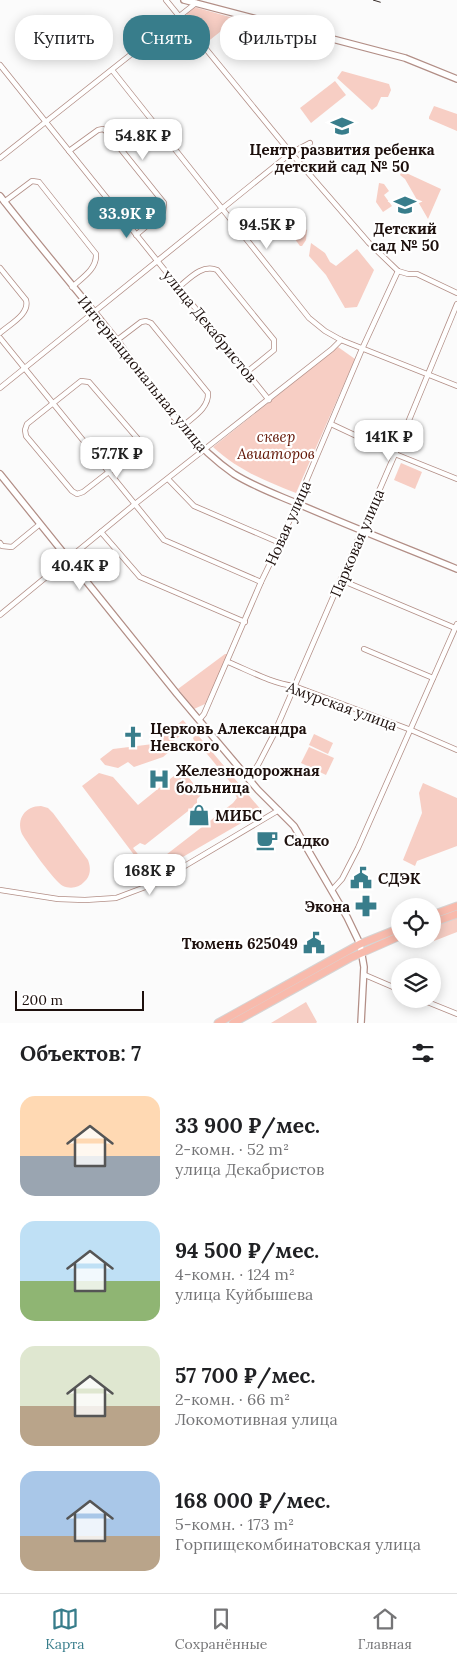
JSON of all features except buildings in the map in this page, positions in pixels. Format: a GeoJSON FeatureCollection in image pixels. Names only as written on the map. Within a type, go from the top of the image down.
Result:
{"type":"FeatureCollection","features":[{"type":"Feature","properties":{"kind":"main road"},"geometry":{"type":"LineString","coordinates":[[441,912],[457,906]]}},
{"type":"Feature","properties":{"kind":"main road"},"geometry":{"type":"LineString","coordinates":[[441,920],[457,914]]}},
{"type":"Feature","properties":{"kind":"main road"},"geometry":{"type":"LineString","coordinates":[[218,1023],[360,944],[391,932]]}},
{"type":"Feature","properties":{"kind":"main road"},"geometry":{"type":"LineString","coordinates":[[233,1023],[362,952],[391,940]]}},
{"type":"Feature","properties":{"kind":"street"},"geometry":{"type":"LineString","coordinates":[[166,0],[177,15]]}},
{"type":"Feature","properties":{"kind":"street"},"geometry":{"type":"LineString","coordinates":[[184,0],[405,58],[457,79]]}},
{"type":"Feature","properties":{"kind":"street"},"geometry":{"type":"LineString","coordinates":[[182,15],[196,3]]}},
{"type":"Feature","properties":{"kind":"street"},"geometry":{"type":"LineString","coordinates":[[210,55],[369,243],[398,271],[417,274],[457,294]]}},
{"type":"Feature","properties":{"kind":"street"},"geometry":{"type":"LineString","coordinates":[[0,158],[125,60]]}},
{"type":"Feature","properties":{"kind":"street","name":"улица Декабристов"},"geometry":{"type":"LineString","coordinates":[[0,65],[269,400]]}},
{"type":"Feature","properties":{"kind":"street"},"geometry":{"type":"LineString","coordinates":[[112,70],[308,318],[341,340],[457,386]]}},
{"type":"Feature","properties":{"kind":"street"},"geometry":{"type":"LineString","coordinates":[[69,151],[98,130],[107,132],[164,203],[162,212],[136,235]]}},
{"type":"Feature","properties":{"kind":"street"},"geometry":{"type":"LineString","coordinates":[[0,388],[221,208],[291,153],[310,143]]}},
{"type":"Feature","properties":{"kind":"street"},"geometry":{"type":"LineString","coordinates":[[4,202],[32,181],[39,182],[96,254],[97,260],[94,267],[72,287]]}},
{"type":"Feature","properties":{"kind":"street","name":"Интернациональная улица"},"geometry":{"type":"LineString","coordinates":[[0,196],[183,426],[205,450],[236,475],[361,531],[457,569]]}},
{"type":"Feature","properties":{"kind":"street"},"geometry":{"type":"LineString","coordinates":[[0,268],[26,300],[27,305],[26,312],[0,332]]}},
{"type":"Feature","properties":{"kind":"street"},"geometry":{"type":"LineString","coordinates":[[179,287],[204,268],[217,270],[274,340],[274,350],[247,372]]}},
{"type":"Feature","properties":{"kind":"street","name":"Новая улица"},"geometry":{"type":"LineString","coordinates":[[199,720],[204,714],[228,662],[362,349],[398,271]]}},
{"type":"Feature","properties":{"kind":"street","name":"Парковая улица"},"geometry":{"type":"LineString","coordinates":[[249,779],[266,751],[341,580],[457,304]]}},
{"type":"Feature","properties":{"kind":"street"},"geometry":{"type":"LineString","coordinates":[[116,341],[141,322],[146,321],[150,323],[208,393],[206,406],[183,426]]}},
{"type":"Feature","properties":{"kind":"street"},"geometry":{"type":"LineString","coordinates":[[0,338],[164,540],[262,582]]}},
{"type":"Feature","properties":{"kind":"street"},"geometry":{"type":"LineString","coordinates":[[0,615],[135,504],[269,400],[341,340]]}},
{"type":"Feature","properties":{"kind":"street"},"geometry":{"type":"LineString","coordinates":[[81,381],[89,382],[138,439],[137,450],[110,473],[84,492],[77,494],[72,491],[26,436],[27,424],[53,404],[81,381]]}},
{"type":"Feature","properties":{"kind":"street"},"geometry":{"type":"LineString","coordinates":[[331,424],[395,454],[457,479]]}},
{"type":"Feature","properties":{"kind":"street"},"geometry":{"type":"LineString","coordinates":[[0,474],[177,694],[249,779],[294,826],[332,890],[360,944],[364,975],[361,1023]]}},
{"type":"Feature","properties":{"kind":"street"},"geometry":{"type":"LineString","coordinates":[[168,479],[194,506],[280,543]]}},
{"type":"Feature","properties":{"kind":"street"},"geometry":{"type":"LineString","coordinates":[[0,543],[2,546],[12,547],[40,524]]}},
{"type":"Feature","properties":{"kind":"street"},"geometry":{"type":"LineString","coordinates":[[101,532],[140,577],[245,622]]}},
{"type":"Feature","properties":{"kind":"street"},"geometry":{"type":"LineString","coordinates":[[332,890],[342,878],[358,848],[456,626],[341,580]]}},
{"type":"Feature","properties":{"kind":"street"},"geometry":{"type":"LineString","coordinates":[[364,649],[433,678]]}},
{"type":"Feature","properties":{"kind":"street","name":"Амурская улица"},"geometry":{"type":"LineString","coordinates":[[228,662],[282,685],[294,686],[411,730],[457,750]]}},
{"type":"Feature","properties":{"kind":"street"},"geometry":{"type":"LineString","coordinates":[[0,890],[58,899],[116,898],[156,883],[279,810]]}},
{"type":"Feature","properties":{"kind":"street"},"geometry":{"type":"LineString","coordinates":[[364,975],[391,986]]}},
{"type":"Feature","properties":{"kind":"street"},"geometry":{"type":"LineString","coordinates":[[441,1008],[457,1014]]}},
{"type":"Feature","properties":{"kind":"green space"},"geometry":{"type":"Polygon","coordinates":[[[194,7],[223,15],[220,15],[220,32],[210,40],[210,15],[186,14],[194,7]]]}},
{"type":"Feature","properties":{"kind":"green space"},"geometry":{"type":"Polygon","coordinates":[[[342,71],[389,84],[391,90],[388,97],[381,97],[377,106],[372,110],[337,78],[342,71]]]}},
{"type":"Feature","properties":{"kind":"green space"},"geometry":{"type":"Polygon","coordinates":[[[335,81],[346,95],[311,123],[300,108],[335,81]]]}},
{"type":"Feature","properties":{"kind":"green space"},"geometry":{"type":"Polygon","coordinates":[[[434,106],[457,114],[457,131],[429,119],[434,106]]]}},
{"type":"Feature","properties":{"kind":"green space"},"geometry":{"type":"Polygon","coordinates":[[[402,171],[441,189],[428,219],[405,179],[400,175],[402,171]]]}},
{"type":"Feature","properties":{"kind":"green space"},"geometry":{"type":"Polygon","coordinates":[[[379,183],[384,184],[389,191],[384,195],[392,206],[383,212],[376,202],[379,183]]]}},
{"type":"Feature","properties":{"kind":"green space"},"geometry":{"type":"Polygon","coordinates":[[[288,223],[300,225],[307,230],[306,240],[302,246],[300,246],[286,227],[288,223]]]}},
{"type":"Feature","properties":{"kind":"green space"},"geometry":{"type":"Polygon","coordinates":[[[311,243],[325,253],[330,262],[336,266],[357,249],[374,270],[357,307],[345,308],[326,275],[309,256],[311,243]]]}},
{"type":"Feature","properties":{"kind":"green space","name":"сквер Авиаторов"},"geometry":{"type":"Polygon","coordinates":[[[338,347],[355,359],[296,493],[242,468],[213,447],[338,347]]]}},
{"type":"Feature","properties":{"kind":"green space"},"geometry":{"type":"Polygon","coordinates":[[[401,463],[422,472],[415,489],[394,480],[401,463]]]}},
{"type":"Feature","properties":{"kind":"green space"},"geometry":{"type":"Polygon","coordinates":[[[225,654],[229,654],[205,704],[194,709],[178,689],[225,654]]]}},
{"type":"Feature","properties":{"kind":"green space"},"geometry":{"type":"Polygon","coordinates":[[[183,720],[190,728],[167,746],[170,751],[163,757],[134,767],[128,762],[118,768],[105,765],[100,759],[113,749],[153,744],[183,720]]]}},
{"type":"Feature","properties":{"kind":"green space"},"geometry":{"type":"Polygon","coordinates":[[[197,734],[262,811],[150,876],[82,786],[99,773],[113,777],[138,805],[180,771],[186,774],[199,791],[203,793],[197,799],[197,804],[145,845],[140,843],[133,848],[149,868],[237,798],[234,792],[235,788],[203,749],[198,750],[193,738],[197,734]]]}},
{"type":"Feature","properties":{"kind":"green space"},"geometry":{"type":"Polygon","coordinates":[[[314,734],[333,743],[328,754],[309,745],[314,734]]]}},
{"type":"Feature","properties":{"kind":"green space"},"geometry":{"type":"Polygon","coordinates":[[[309,747],[334,758],[326,775],[301,763],[309,747]]]}},
{"type":"Feature","properties":{"kind":"green space"},"geometry":{"type":"Polygon","coordinates":[[[423,783],[457,798],[457,846],[417,861],[415,866],[403,860],[422,813],[419,793],[423,783]]]}},
{"type":"Feature","properties":{"kind":"green space"},"geometry":{"type":"Polygon","coordinates":[[[41,806],[48,808],[53,813],[88,860],[89,875],[80,886],[69,887],[59,883],[41,862],[22,834],[20,823],[23,814],[30,808],[41,806]]]}},
{"type":"Feature","properties":{"kind":"green space"},"geometry":{"type":"Polygon","coordinates":[[[457,916],[457,932],[441,938],[441,922],[457,916]]]}},
{"type":"Feature","properties":{"kind":"green space"},"geometry":{"type":"Polygon","coordinates":[[[306,1002],[316,1023],[271,1023],[306,1002]]]}},
{"type":"Feature","properties":{"kind":"railway"},"geometry":{"type":"LineString","coordinates":[[373,0],[383,3]]}},
{"type":"Feature","properties":{"kind":"place","name":"Центр развития ребенка детский сад № 50"},"geometry":{"type":"Point","coordinates":[342,126]}},
{"type":"Feature","properties":{"kind":"place","name":"Детский сад № 50"},"geometry":{"type":"Point","coordinates":[405,205]}},
{"type":"Feature","properties":{"kind":"place","name":"Церковь Александра Невского"},"geometry":{"type":"Point","coordinates":[133,737]}},
{"type":"Feature","properties":{"kind":"place","name":"Железнодорожная больница"},"geometry":{"type":"Point","coordinates":[159,779]}},
{"type":"Feature","properties":{"kind":"place","name":"МИБС"},"geometry":{"type":"Point","coordinates":[199,815]}},
{"type":"Feature","properties":{"kind":"place","name":"Садко"},"geometry":{"type":"Point","coordinates":[267,840]}},
{"type":"Feature","properties":{"kind":"place","name":"СДЭК"},"geometry":{"type":"Point","coordinates":[361,878]}},
{"type":"Feature","properties":{"kind":"place","name":"Экона"},"geometry":{"type":"Point","coordinates":[366,906]}},
{"type":"Feature","properties":{"kind":"place","name":"Тюмень 625049"},"geometry":{"type":"Point","coordinates":[314,943]}}]}
